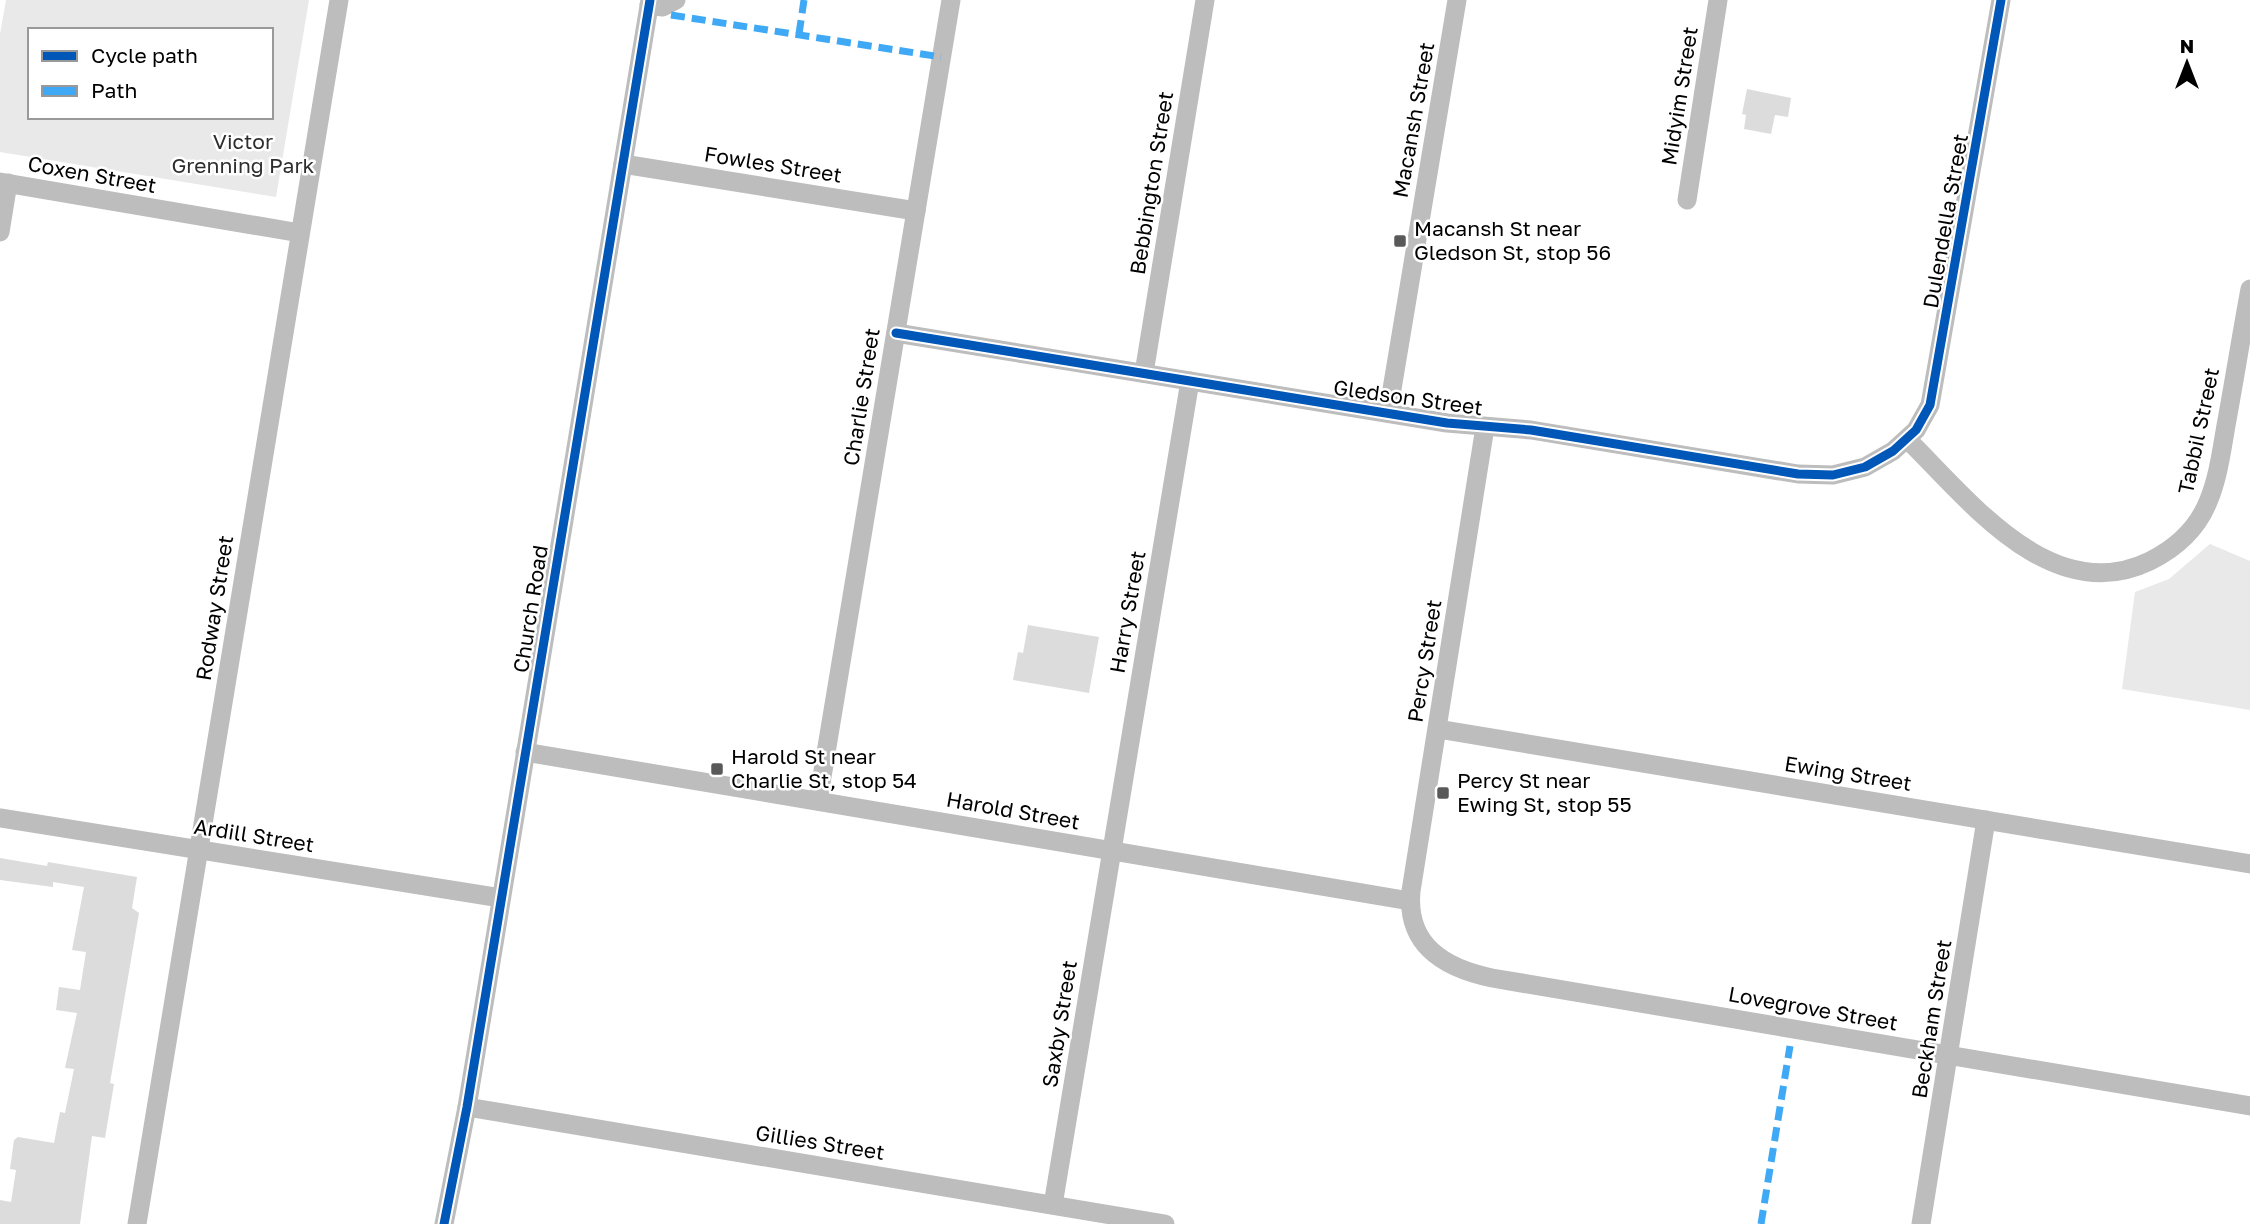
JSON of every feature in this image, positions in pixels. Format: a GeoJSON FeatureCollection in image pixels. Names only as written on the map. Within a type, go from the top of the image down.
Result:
{"type":"FeatureCollection","features":[{"type":"Feature","properties":{"kind":"street","name":"Rodway Street"},"geometry":{"type":"LineString","coordinates":[[137,1224],[339,0]]}},
{"type":"Feature","properties":{"kind":"street"},"geometry":{"type":"LineString","coordinates":[[650,2],[663,7],[676,0]]}},
{"type":"Feature","properties":{"kind":"street","name":"Charlie Street"},"geometry":{"type":"LineString","coordinates":[[818,801],[951,0]]}},
{"type":"Feature","properties":{"kind":"street","name":"Bebbington Street"},"geometry":{"type":"LineString","coordinates":[[1143,373],[1205,0]]}},
{"type":"Feature","properties":{"kind":"street","name":"Macansh Street"},"geometry":{"type":"LineString","coordinates":[[1388,414],[1457,0]]}},
{"type":"Feature","properties":{"kind":"street","name":"Midyim Street"},"geometry":{"type":"LineString","coordinates":[[1687,200],[1718,0]]}},
{"type":"Feature","properties":{"kind":"street","name":"Dulendella Street"},"geometry":{"type":"LineString","coordinates":[[1908,440],[1925,418],[1935,389],[2001,0]]}},
{"type":"Feature","properties":{"kind":"street","name":"Church Road"},"geometry":{"type":"LineString","coordinates":[[444,1224],[467,1107],[650,2]]}},
{"type":"Feature","properties":{"kind":"street","name":"Fowles Street"},"geometry":{"type":"LineString","coordinates":[[623,164],[916,211]]}},
{"type":"Feature","properties":{"kind":"street","name":"Coxen Street"},"geometry":{"type":"LineString","coordinates":[[4,183],[300,233]]}},
{"type":"Feature","properties":{"kind":"street"},"geometry":{"type":"LineString","coordinates":[[0,232],[4,183]]}},
{"type":"Feature","properties":{"kind":"street","name":"Tabbil Street"},"geometry":{"type":"LineString","coordinates":[[1908,440],[2012,540],[2043,560],[2091,572],[2126,569],[2144,564],[2162,555],[2193,530],[2210,500],[2220,462],[2250,289]]}},
{"type":"Feature","properties":{"kind":"street","name":"Gledson Street"},"geometry":{"type":"LineString","coordinates":[[896,333],[1388,414],[1485,427],[1531,430],[1815,476],[1841,474],[1865,467],[1908,440]]}},
{"type":"Feature","properties":{"kind":"street","name":"Harry Street"},"geometry":{"type":"LineString","coordinates":[[1111,850],[1190,381]]}},
{"type":"Feature","properties":{"kind":"street","name":"Percy Street"},"geometry":{"type":"LineString","coordinates":[[1410,901],[1485,427]]}},
{"type":"Feature","properties":{"kind":"street","name":"Ewing Street"},"geometry":{"type":"LineString","coordinates":[[1438,729],[2250,864]]}},
{"type":"Feature","properties":{"kind":"street","name":"Harold Street"},"geometry":{"type":"LineString","coordinates":[[526,752],[1410,901]]}},
{"type":"Feature","properties":{"kind":"street","name":"Ardill Street"},"geometry":{"type":"LineString","coordinates":[[0,818],[501,898]]}},
{"type":"Feature","properties":{"kind":"street","name":"Beckham Street"},"geometry":{"type":"LineString","coordinates":[[1921,1224],[1986,820]]}},
{"type":"Feature","properties":{"kind":"street","name":"Saxby Street"},"geometry":{"type":"LineString","coordinates":[[1053,1205],[1111,850]]}},
{"type":"Feature","properties":{"kind":"street","name":"Lovegrove Street"},"geometry":{"type":"LineString","coordinates":[[1410,901],[1413,924],[1420,941],[1435,956],[1464,972],[2250,1106]]}},
{"type":"Feature","properties":{"kind":"street","name":"Gillies Street"},"geometry":{"type":"LineString","coordinates":[[467,1107],[1053,1205],[1125,1221],[1165,1224]]}},
{"type":"Feature","properties":{"kind":"green space","name":"Victor Grenning Park"},"geometry":{"type":"Polygon","coordinates":[[[6,0],[309,0],[276,197],[0,152],[0,34],[6,0]]]}},
{"type":"Feature","properties":{"kind":"green space"},"geometry":{"type":"Polygon","coordinates":[[[2210,544],[2250,561],[2250,710],[2122,689],[2135,592],[2169,579],[2210,544]]]}},
{"type":"Feature","properties":{"kind":"building"},"geometry":{"type":"Polygon","coordinates":[[[1747,89],[1791,98],[1788,117],[1775,115],[1771,134],[1744,129],[1746,115],[1742,114],[1747,89]]]}},
{"type":"Feature","properties":{"kind":"building"},"geometry":{"type":"Polygon","coordinates":[[[1028,625],[1099,637],[1089,693],[1013,680],[1018,652],[1023,653],[1028,625]]]}},
{"type":"Feature","properties":{"kind":"building"},"geometry":{"type":"Polygon","coordinates":[[[0,858],[47,866],[48,862],[137,877],[132,908],[139,913],[110,1083],[114,1084],[105,1138],[92,1136],[80,1224],[0,1224],[0,1200],[11,1202],[16,1170],[10,1169],[14,1140],[18,1137],[54,1143],[60,1112],[65,1113],[74,1069],[65,1068],[77,1013],[56,1010],[59,987],[80,990],[86,952],[72,950],[84,887],[53,882],[53,887],[0,880],[0,858]]]}},
{"type":"Feature","properties":{"kind":"marked path"},"geometry":{"type":"LineString","coordinates":[[799,34],[804,0]]}},
{"type":"Feature","properties":{"kind":"marked path"},"geometry":{"type":"LineString","coordinates":[[671,15],[941,57]]}},
{"type":"Feature","properties":{"kind":"marked path"},"geometry":{"type":"LineString","coordinates":[[1761,1224],[1790,1046]]}},
{"type":"Feature","properties":{"kind":"cycle path"},"geometry":{"type":"LineString","coordinates":[[444,1224],[467,1107],[650,0]]}},
{"type":"Feature","properties":{"kind":"cycle path"},"geometry":{"type":"LineString","coordinates":[[896,333],[1447,423],[1531,430],[1798,474],[1833,475],[1865,467],[1893,451],[1916,430],[1930,405],[2001,0]]}},
{"type":"Feature","properties":{"kind":"place","name":"Macansh St near Gledson St, stop 56"},"geometry":{"type":"Point","coordinates":[1400,241]}},
{"type":"Feature","properties":{"kind":"place","name":"Harold St near Charlie St, stop 54"},"geometry":{"type":"Point","coordinates":[717,769]}},
{"type":"Feature","properties":{"kind":"place","name":"Percy St near Ewing St, stop 55"},"geometry":{"type":"Point","coordinates":[1443,793]}}]}
